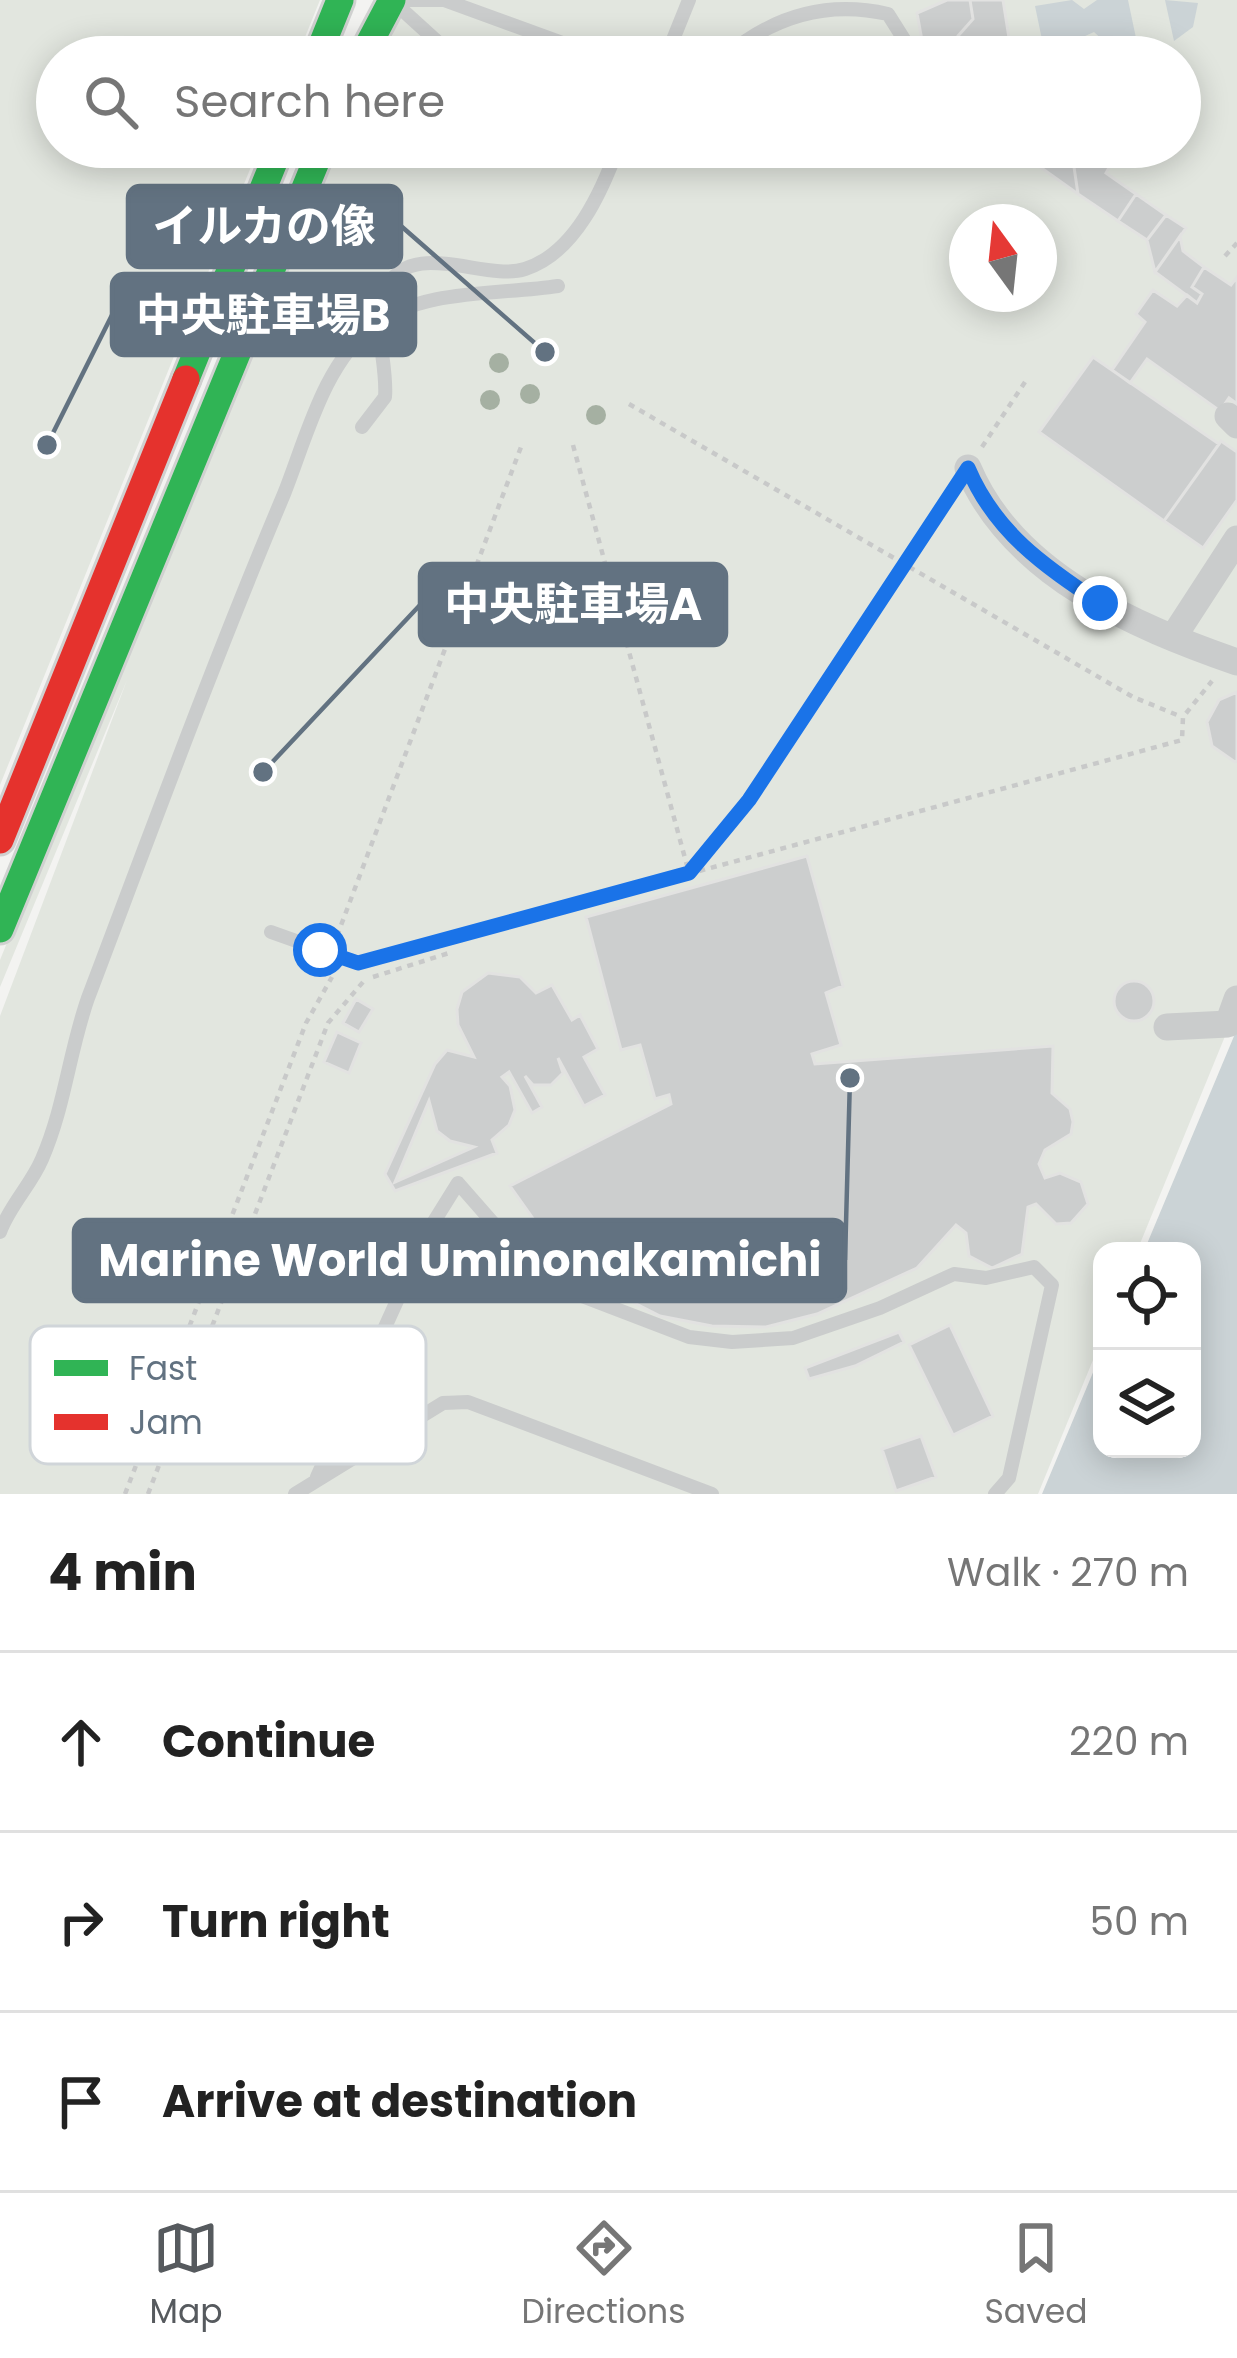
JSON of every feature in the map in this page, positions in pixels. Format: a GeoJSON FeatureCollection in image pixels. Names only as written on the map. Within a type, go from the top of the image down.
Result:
{"type":"FeatureCollection","features":[{"type":"Feature","properties":{"kind":"main road"},"geometry":{"type":"LineString","coordinates":[[325,36],[340,0]]}},
{"type":"Feature","properties":{"kind":"main road"},"geometry":{"type":"LineString","coordinates":[[373,36],[391,0]]}},
{"type":"Feature","properties":{"kind":"main road"},"geometry":{"type":"LineString","coordinates":[[0,840],[272,168]]}},
{"type":"Feature","properties":{"kind":"main road"},"geometry":{"type":"LineString","coordinates":[[0,928],[313,168]]}},
{"type":"Feature","properties":{"kind":"street"},"geometry":{"type":"LineString","coordinates":[[968,468],[994,516],[1034,560],[1100,603],[1230,668]]}},
{"type":"Feature","properties":{"kind":"street"},"geometry":{"type":"LineString","coordinates":[[1174,636],[1237,539]]}},
{"type":"Feature","properties":{"kind":"street"},"geometry":{"type":"LineString","coordinates":[[1167,1028],[1228,1024],[1237,999]]}},
{"type":"Feature","properties":{"kind":"lane"},"geometry":{"type":"LineString","coordinates":[[391,0],[431,36]]}},
{"type":"Feature","properties":{"kind":"lane"},"geometry":{"type":"LineString","coordinates":[[391,0],[444,1],[542,36]]}},
{"type":"Feature","properties":{"kind":"lane"},"geometry":{"type":"LineString","coordinates":[[674,36],[689,0]]}},
{"type":"Feature","properties":{"kind":"lane"},"geometry":{"type":"LineString","coordinates":[[751,36],[798,10],[842,0],[888,14],[902,36]]}},
{"type":"Feature","properties":{"kind":"lane"},"geometry":{"type":"LineString","coordinates":[[362,427],[386,398],[380,321],[384,290],[395,275],[422,263],[501,272],[527,268],[554,251],[587,215],[608,168]]}},
{"type":"Feature","properties":{"kind":"lane"},"geometry":{"type":"LineString","coordinates":[[0,1232],[40,1166],[67,1092],[71,1047],[88,998],[248,579],[338,364],[380,321],[444,298],[558,286]]}},
{"type":"Feature","properties":{"kind":"lane"},"geometry":{"type":"LineString","coordinates":[[271,932],[358,963]]}},
{"type":"Feature","properties":{"kind":"lane"},"geometry":{"type":"LineString","coordinates":[[385,1326],[430,1228],[458,1184],[522,1256],[582,1296],[689,1337],[732,1342],[793,1338],[832,1328],[954,1274],[986,1278],[1034,1267],[1052,1285],[1009,1478],[995,1494]]}},
{"type":"Feature","properties":{"kind":"lane"},"geometry":{"type":"LineString","coordinates":[[426,1413],[443,1403],[468,1402],[712,1494]]}},
{"type":"Feature","properties":{"kind":"lane"},"geometry":{"type":"LineString","coordinates":[[316,1477],[322,1464]]}},
{"type":"Feature","properties":{"kind":"lane"},"geometry":{"type":"LineString","coordinates":[[295,1494],[338,1464]]}},
{"type":"Feature","properties":{"kind":"path"},"geometry":{"type":"LineString","coordinates":[[1226,256],[1237,243]]}},
{"type":"Feature","properties":{"kind":"path"},"geometry":{"type":"LineString","coordinates":[[689,873],[749,800],[1025,382]]}},
{"type":"Feature","properties":{"kind":"path"},"geometry":{"type":"LineString","coordinates":[[629,404],[1133,697],[1183,717]]}},
{"type":"Feature","properties":{"kind":"path"},"geometry":{"type":"LineString","coordinates":[[573,445],[689,873]]}},
{"type":"Feature","properties":{"kind":"path"},"geometry":{"type":"LineString","coordinates":[[331,954],[521,447]]}},
{"type":"Feature","properties":{"kind":"path"},"geometry":{"type":"LineString","coordinates":[[190,1326],[312,1007],[326,982],[358,963],[1182,740],[1183,717],[1207,684],[1230,668]]}},
{"type":"Feature","properties":{"kind":"path"},"geometry":{"type":"LineString","coordinates":[[212,1326],[328,1023],[366,979],[449,952]]}},
{"type":"Feature","properties":{"kind":"path"},"geometry":{"type":"LineString","coordinates":[[125,1494],[137,1464]]}},
{"type":"Feature","properties":{"kind":"path"},"geometry":{"type":"LineString","coordinates":[[148,1494],[159,1464]]}},
{"type":"Feature","properties":{"kind":"shaded area"},"geometry":{"type":"Polygon","coordinates":[[[0,0],[320,0],[305,36],[36,36],[36,168],[250,168],[0,785],[0,0]]]}},
{"type":"Feature","properties":{"kind":"shaded area"},"geometry":{"type":"Polygon","coordinates":[[[386,0],[1237,0],[1237,1007],[1141,1242],[1093,1242],[1093,1360],[1038,1494],[0,1494],[0,1016],[127,680],[0,987],[0,960],[321,168],[1201,168],[1201,36],[372,36],[386,0]]]}},
{"type":"Feature","properties":{"kind":"shaded area"},"geometry":{"type":"Polygon","coordinates":[[[1072,0],[1084,9],[1097,0],[1128,0],[1136,36],[1094,32],[1041,36],[1035,6],[1072,0]]]}},
{"type":"Feature","properties":{"kind":"shaded area"},"geometry":{"type":"Polygon","coordinates":[[[1165,0],[1198,3],[1193,27],[1173,36],[1165,0]]]}},
{"type":"Feature","properties":{"kind":"shaded area"},"geometry":{"type":"Polygon","coordinates":[[[1237,1029],[1237,1494],[1042,1494],[1093,1372],[1093,1458],[1201,1458],[1201,1242],[1148,1242],[1237,1029]]]}},
{"type":"Feature","properties":{"kind":"building"},"geometry":{"type":"Polygon","coordinates":[[[947,0],[970,0],[973,19],[958,36],[921,36],[917,13],[947,0]]]}},
{"type":"Feature","properties":{"kind":"building"},"geometry":{"type":"Polygon","coordinates":[[[970,0],[1003,0],[1009,36],[958,36],[973,19],[970,0]]]}},
{"type":"Feature","properties":{"kind":"building"},"geometry":{"type":"Polygon","coordinates":[[[1041,168],[1074,168],[1078,194],[1041,168]]]}},
{"type":"Feature","properties":{"kind":"building"},"geometry":{"type":"Polygon","coordinates":[[[1074,168],[1109,168],[1106,173],[1136,194],[1118,221],[1078,194],[1074,168]]]}},
{"type":"Feature","properties":{"kind":"building"},"geometry":{"type":"Polygon","coordinates":[[[1136,194],[1166,215],[1147,240],[1118,221],[1136,194]]]}},
{"type":"Feature","properties":{"kind":"building"},"geometry":{"type":"Polygon","coordinates":[[[1166,215],[1186,228],[1155,272],[1147,240],[1166,215]]]}},
{"type":"Feature","properties":{"kind":"building"},"geometry":{"type":"Polygon","coordinates":[[[1180,236],[1183,251],[1204,267],[1192,287],[1202,294],[1197,303],[1155,272],[1180,236]]]}},
{"type":"Feature","properties":{"kind":"building"},"geometry":{"type":"Polygon","coordinates":[[[1204,267],[1231,285],[1237,277],[1237,404],[1229,398],[1220,411],[1147,359],[1130,383],[1112,370],[1145,322],[1136,314],[1153,290],[1177,306],[1187,295],[1197,303],[1202,294],[1192,287],[1204,267]]]}},
{"type":"Feature","properties":{"kind":"building"},"geometry":{"type":"Polygon","coordinates":[[[1093,357],[1219,444],[1164,521],[1039,432],[1093,357]]]}},
{"type":"Feature","properties":{"kind":"building"},"geometry":{"type":"Polygon","coordinates":[[[1221,441],[1237,452],[1237,500],[1203,548],[1164,521],[1221,441]]]}},
{"type":"Feature","properties":{"kind":"building"},"geometry":{"type":"Polygon","coordinates":[[[1237,692],[1235,762],[1212,746],[1207,722],[1219,700],[1237,692]]]}},
{"type":"Feature","properties":{"kind":"building"},"geometry":{"type":"Polygon","coordinates":[[[807,856],[843,986],[826,993],[841,1045],[812,1054],[815,1064],[1053,1046],[1052,1093],[1070,1109],[1073,1122],[1071,1134],[1045,1150],[1039,1164],[1045,1178],[1060,1173],[1081,1182],[1088,1204],[1071,1223],[1056,1224],[1036,1204],[1028,1207],[1022,1254],[992,1268],[969,1256],[966,1233],[956,1225],[917,1268],[817,1314],[766,1327],[712,1326],[660,1316],[613,1292],[554,1248],[510,1186],[671,1104],[669,1095],[655,1099],[640,1045],[621,1050],[586,917],[807,856]]]}},
{"type":"Feature","properties":{"kind":"building"},"geometry":{"type":"Polygon","coordinates":[[[488,973],[520,977],[536,993],[552,985],[572,1020],[580,1015],[598,1049],[584,1057],[605,1095],[584,1106],[558,1058],[563,1073],[551,1085],[533,1085],[525,1076],[542,1107],[532,1113],[509,1072],[502,1077],[510,1086],[515,1110],[509,1125],[492,1140],[497,1153],[395,1191],[385,1174],[435,1064],[447,1050],[474,1057],[458,1025],[462,992],[488,973]],[[429,1101],[395,1182],[474,1147],[450,1141],[437,1131],[429,1101]]]}},
{"type":"Feature","properties":{"kind":"building"},"geometry":{"type":"Polygon","coordinates":[[[1134,981],[1148,987],[1154,1001],[1148,1015],[1134,1021],[1120,1015],[1114,1001],[1120,987],[1134,981]]]}},
{"type":"Feature","properties":{"kind":"building"},"geometry":{"type":"Polygon","coordinates":[[[356,999],[373,1009],[359,1032],[343,1023],[356,999]]]}},
{"type":"Feature","properties":{"kind":"building"},"geometry":{"type":"Polygon","coordinates":[[[337,1032],[361,1043],[349,1073],[324,1062],[337,1032]]]}},
{"type":"Feature","properties":{"kind":"building"},"geometry":{"type":"Polygon","coordinates":[[[950,1325],[993,1416],[953,1435],[909,1345],[950,1325]]]}},
{"type":"Feature","properties":{"kind":"building"},"geometry":{"type":"Polygon","coordinates":[[[899,1332],[904,1342],[855,1366],[809,1379],[805,1368],[899,1332]]]}},
{"type":"Feature","properties":{"kind":"building"},"geometry":{"type":"Polygon","coordinates":[[[921,1436],[936,1477],[896,1491],[882,1449],[921,1436]]]}},
{"type":"Feature","properties":{"kind":"traffic: fast"},"geometry":{"type":"LineString","coordinates":[[325,36],[340,0]]}},
{"type":"Feature","properties":{"kind":"traffic: fast"},"geometry":{"type":"LineString","coordinates":[[373,36],[392,0]]}},
{"type":"Feature","properties":{"kind":"traffic: fast"},"geometry":{"type":"LineString","coordinates":[[186,379],[271,168]]}},
{"type":"Feature","properties":{"kind":"traffic: fast"},"geometry":{"type":"LineString","coordinates":[[0,929],[313,168]]}},
{"type":"Feature","properties":{"kind":"traffic: jam"},"geometry":{"type":"LineString","coordinates":[[0,840],[186,379]]}},
{"type":"Feature","properties":{"kind":"place","name":"イルカの像"},"geometry":{"type":"Point","coordinates":[545,352]}},
{"type":"Feature","properties":{"kind":"place","name":"中央駐車場B"},"geometry":{"type":"Point","coordinates":[47,445]}},
{"type":"Feature","properties":{"kind":"place","name":"中央駐車場A"},"geometry":{"type":"Point","coordinates":[263,772]}},
{"type":"Feature","properties":{"kind":"place","name":"Marine World Uminonakamichi"},"geometry":{"type":"Point","coordinates":[850,1078]}},
{"type":"Feature","properties":{"kind":"route"},"geometry":{"type":"LineString","coordinates":[[320,950],[358,963],[689,873],[749,800],[895,572],[939,518],[968,468],[994,516],[1034,560],[1100,603]]}}]}
